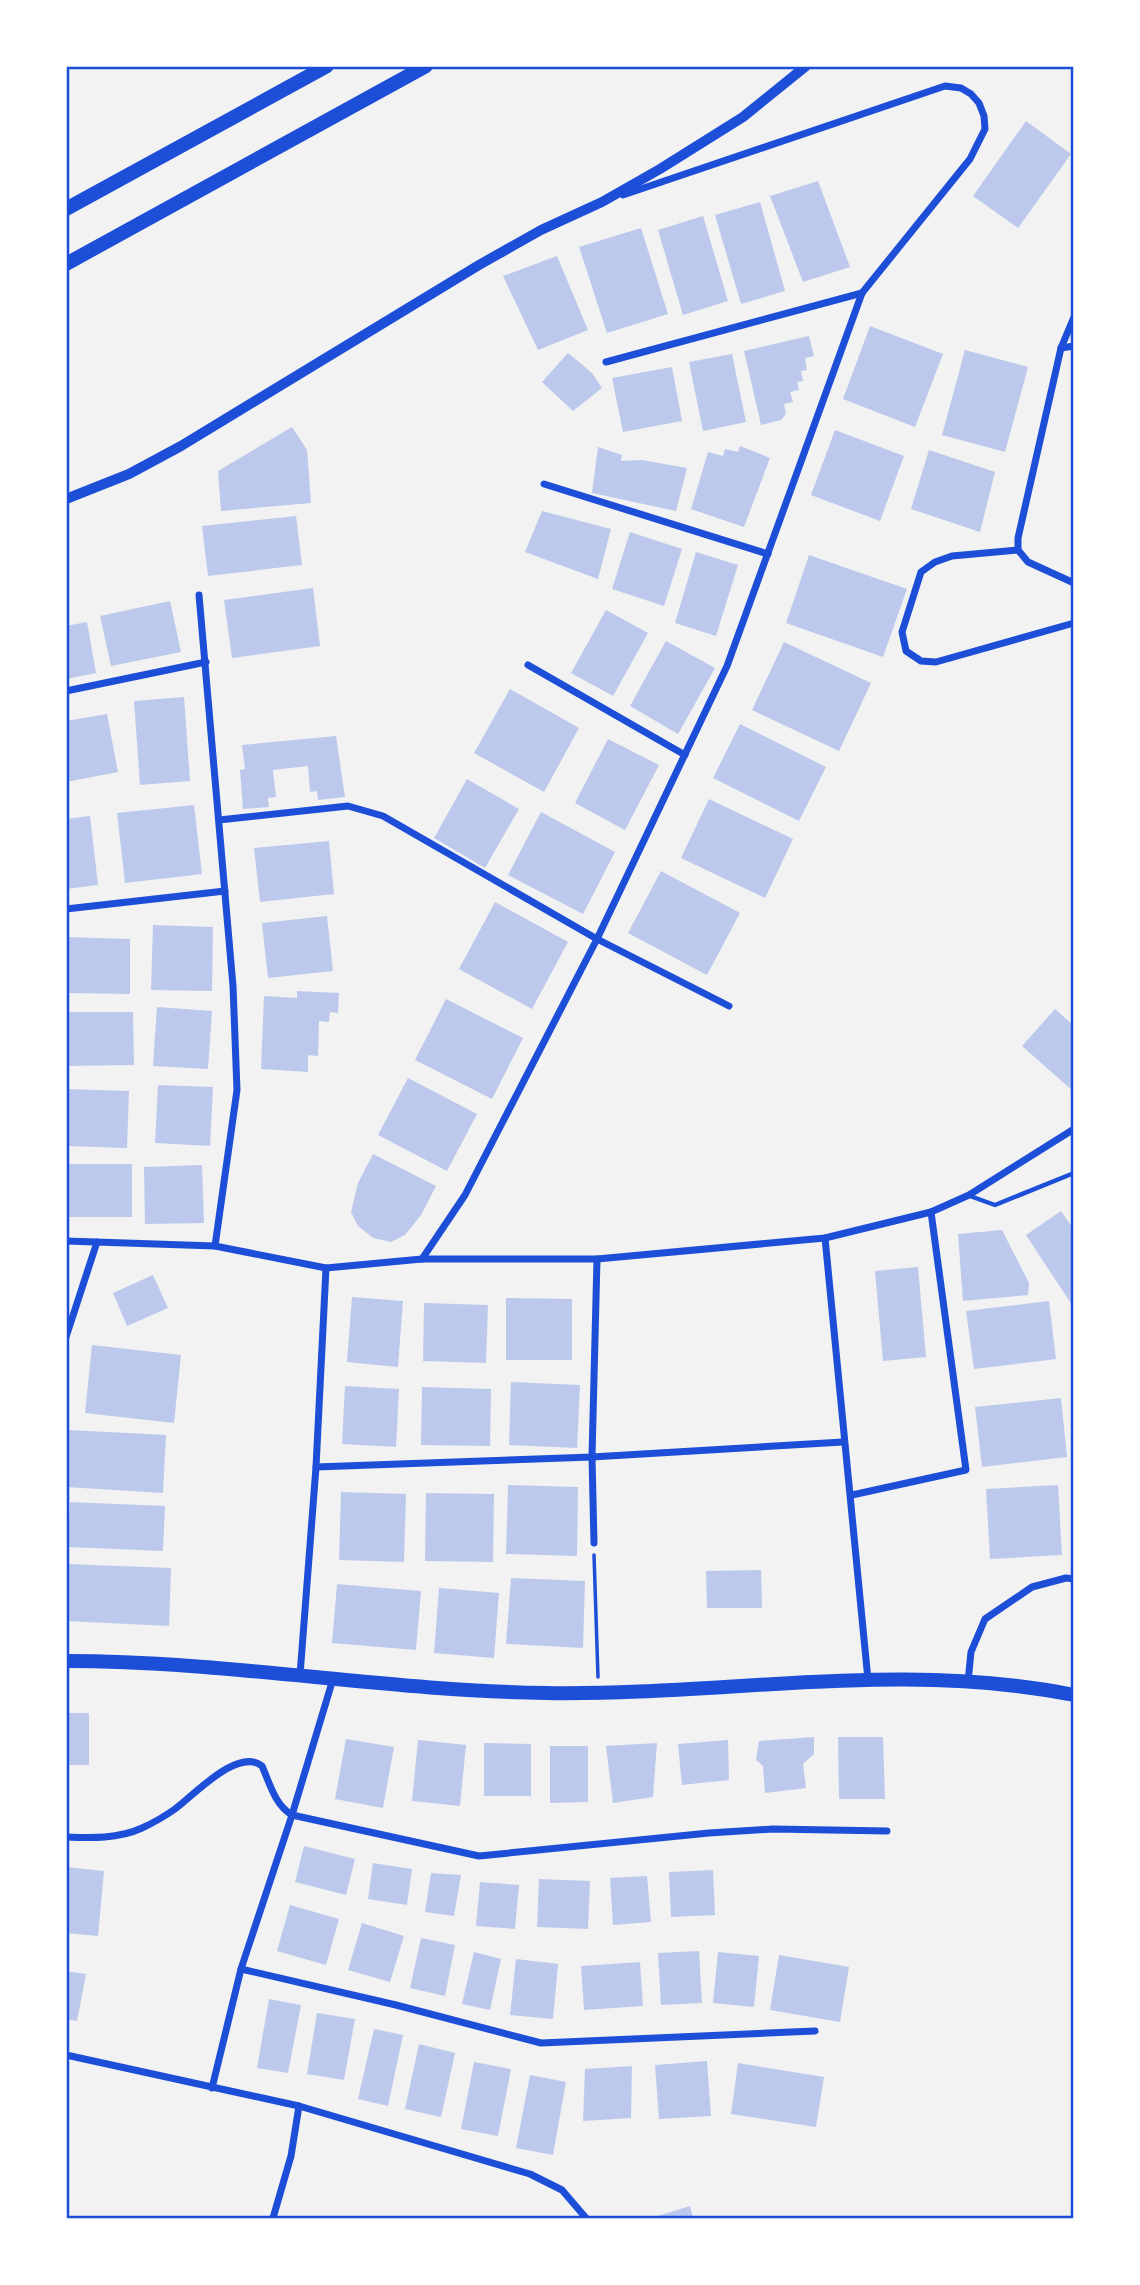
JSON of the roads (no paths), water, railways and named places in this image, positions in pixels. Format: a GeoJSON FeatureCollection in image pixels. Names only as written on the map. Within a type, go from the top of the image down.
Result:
{"type":"FeatureCollection","features":[{"type":"Feature","properties":{"kind":"main road"},"geometry":{"type":"LineString","coordinates":[[66,209],[327,66]]}},
{"type":"Feature","properties":{"kind":"main road"},"geometry":{"type":"LineString","coordinates":[[66,264],[426,66]]}},
{"type":"Feature","properties":{"kind":"main road"},"geometry":{"type":"LineString","coordinates":[[66,1661],[133,1661],[332,1679],[547,1693],[868,1681],[968,1682],[1073,1695]]}},
{"type":"Feature","properties":{"kind":"street"},"geometry":{"type":"LineString","coordinates":[[66,499],[129,474],[181,446],[479,265],[660,169],[743,117],[806,66]]}},
{"type":"Feature","properties":{"kind":"street"},"geometry":{"type":"LineString","coordinates":[[422,1259],[465,1195],[597,939],[727,666],[862,293],[970,159],[985,129],[984,116],[979,103],[971,94],[961,88],[945,86],[602,202]]}},
{"type":"Feature","properties":{"kind":"street"},"geometry":{"type":"LineString","coordinates":[[607,362],[862,293]]}},
{"type":"Feature","properties":{"kind":"street"},"geometry":{"type":"LineString","coordinates":[[1073,317],[1061,348],[1018,538],[1018,550],[1028,562],[1073,583]]}},
{"type":"Feature","properties":{"kind":"street"},"geometry":{"type":"LineString","coordinates":[[1061,348],[1073,346]]}},
{"type":"Feature","properties":{"kind":"street"},"geometry":{"type":"LineString","coordinates":[[544,484],[768,554]]}},
{"type":"Feature","properties":{"kind":"street"},"geometry":{"type":"LineString","coordinates":[[1018,550],[952,556],[935,562],[921,572],[902,632],[906,651],[921,662],[936,662],[1073,623]]}},
{"type":"Feature","properties":{"kind":"street"},"geometry":{"type":"LineString","coordinates":[[199,595],[233,986],[237,1090],[215,1246]]}},
{"type":"Feature","properties":{"kind":"street"},"geometry":{"type":"LineString","coordinates":[[66,691],[206,662]]}},
{"type":"Feature","properties":{"kind":"street"},"geometry":{"type":"LineString","coordinates":[[528,665],[685,755]]}},
{"type":"Feature","properties":{"kind":"street"},"geometry":{"type":"LineString","coordinates":[[219,820],[348,806],[383,816],[597,939],[729,1006]]}},
{"type":"Feature","properties":{"kind":"street"},"geometry":{"type":"LineString","coordinates":[[66,909],[225,891]]}},
{"type":"Feature","properties":{"kind":"street"},"geometry":{"type":"LineString","coordinates":[[66,1241],[215,1246],[326,1268],[422,1259],[597,1259],[824,1238],[931,1212],[969,1195],[1073,1129]]}},
{"type":"Feature","properties":{"kind":"street"},"geometry":{"type":"LineString","coordinates":[[852,1495],[966,1470],[931,1212]]}},
{"type":"Feature","properties":{"kind":"street"},"geometry":{"type":"LineString","coordinates":[[824,1238],[843,1442],[852,1495],[868,1681]]}},
{"type":"Feature","properties":{"kind":"street"},"geometry":{"type":"LineString","coordinates":[[66,1337],[97,1242]]}},
{"type":"Feature","properties":{"kind":"street"},"geometry":{"type":"LineString","coordinates":[[594,1543],[592,1457],[597,1259]]}},
{"type":"Feature","properties":{"kind":"street"},"geometry":{"type":"LineString","coordinates":[[300,1675],[316,1466],[326,1268]]}},
{"type":"Feature","properties":{"kind":"street"},"geometry":{"type":"LineString","coordinates":[[316,1466],[592,1457],[843,1442]]}},
{"type":"Feature","properties":{"kind":"street"},"geometry":{"type":"LineString","coordinates":[[968,1682],[971,1652],[985,1619],[1032,1587],[1066,1578],[1073,1579]]}},
{"type":"Feature","properties":{"kind":"street"},"geometry":{"type":"LineString","coordinates":[[212,2088],[241,1969],[292,1815],[332,1679]]}},
{"type":"Feature","properties":{"kind":"street"},"geometry":{"type":"LineString","coordinates":[[66,1837],[107,1838],[140,1829],[174,1810],[213,1778],[243,1762],[262,1766],[282,1810],[292,1815],[479,1856],[773,1829],[887,1832]]}},
{"type":"Feature","properties":{"kind":"street"},"geometry":{"type":"LineString","coordinates":[[241,1969],[396,2005],[541,2043],[815,2031]]}},
{"type":"Feature","properties":{"kind":"street"},"geometry":{"type":"LineString","coordinates":[[66,2055],[299,2106],[530,2175],[562,2190],[586,2218]]}},
{"type":"Feature","properties":{"kind":"street"},"geometry":{"type":"LineString","coordinates":[[273,2218],[291,2156],[299,2106]]}},
{"type":"Feature","properties":{"kind":"lane"},"geometry":{"type":"LineString","coordinates":[[969,1195],[995,1205],[1073,1173]]}}]}
